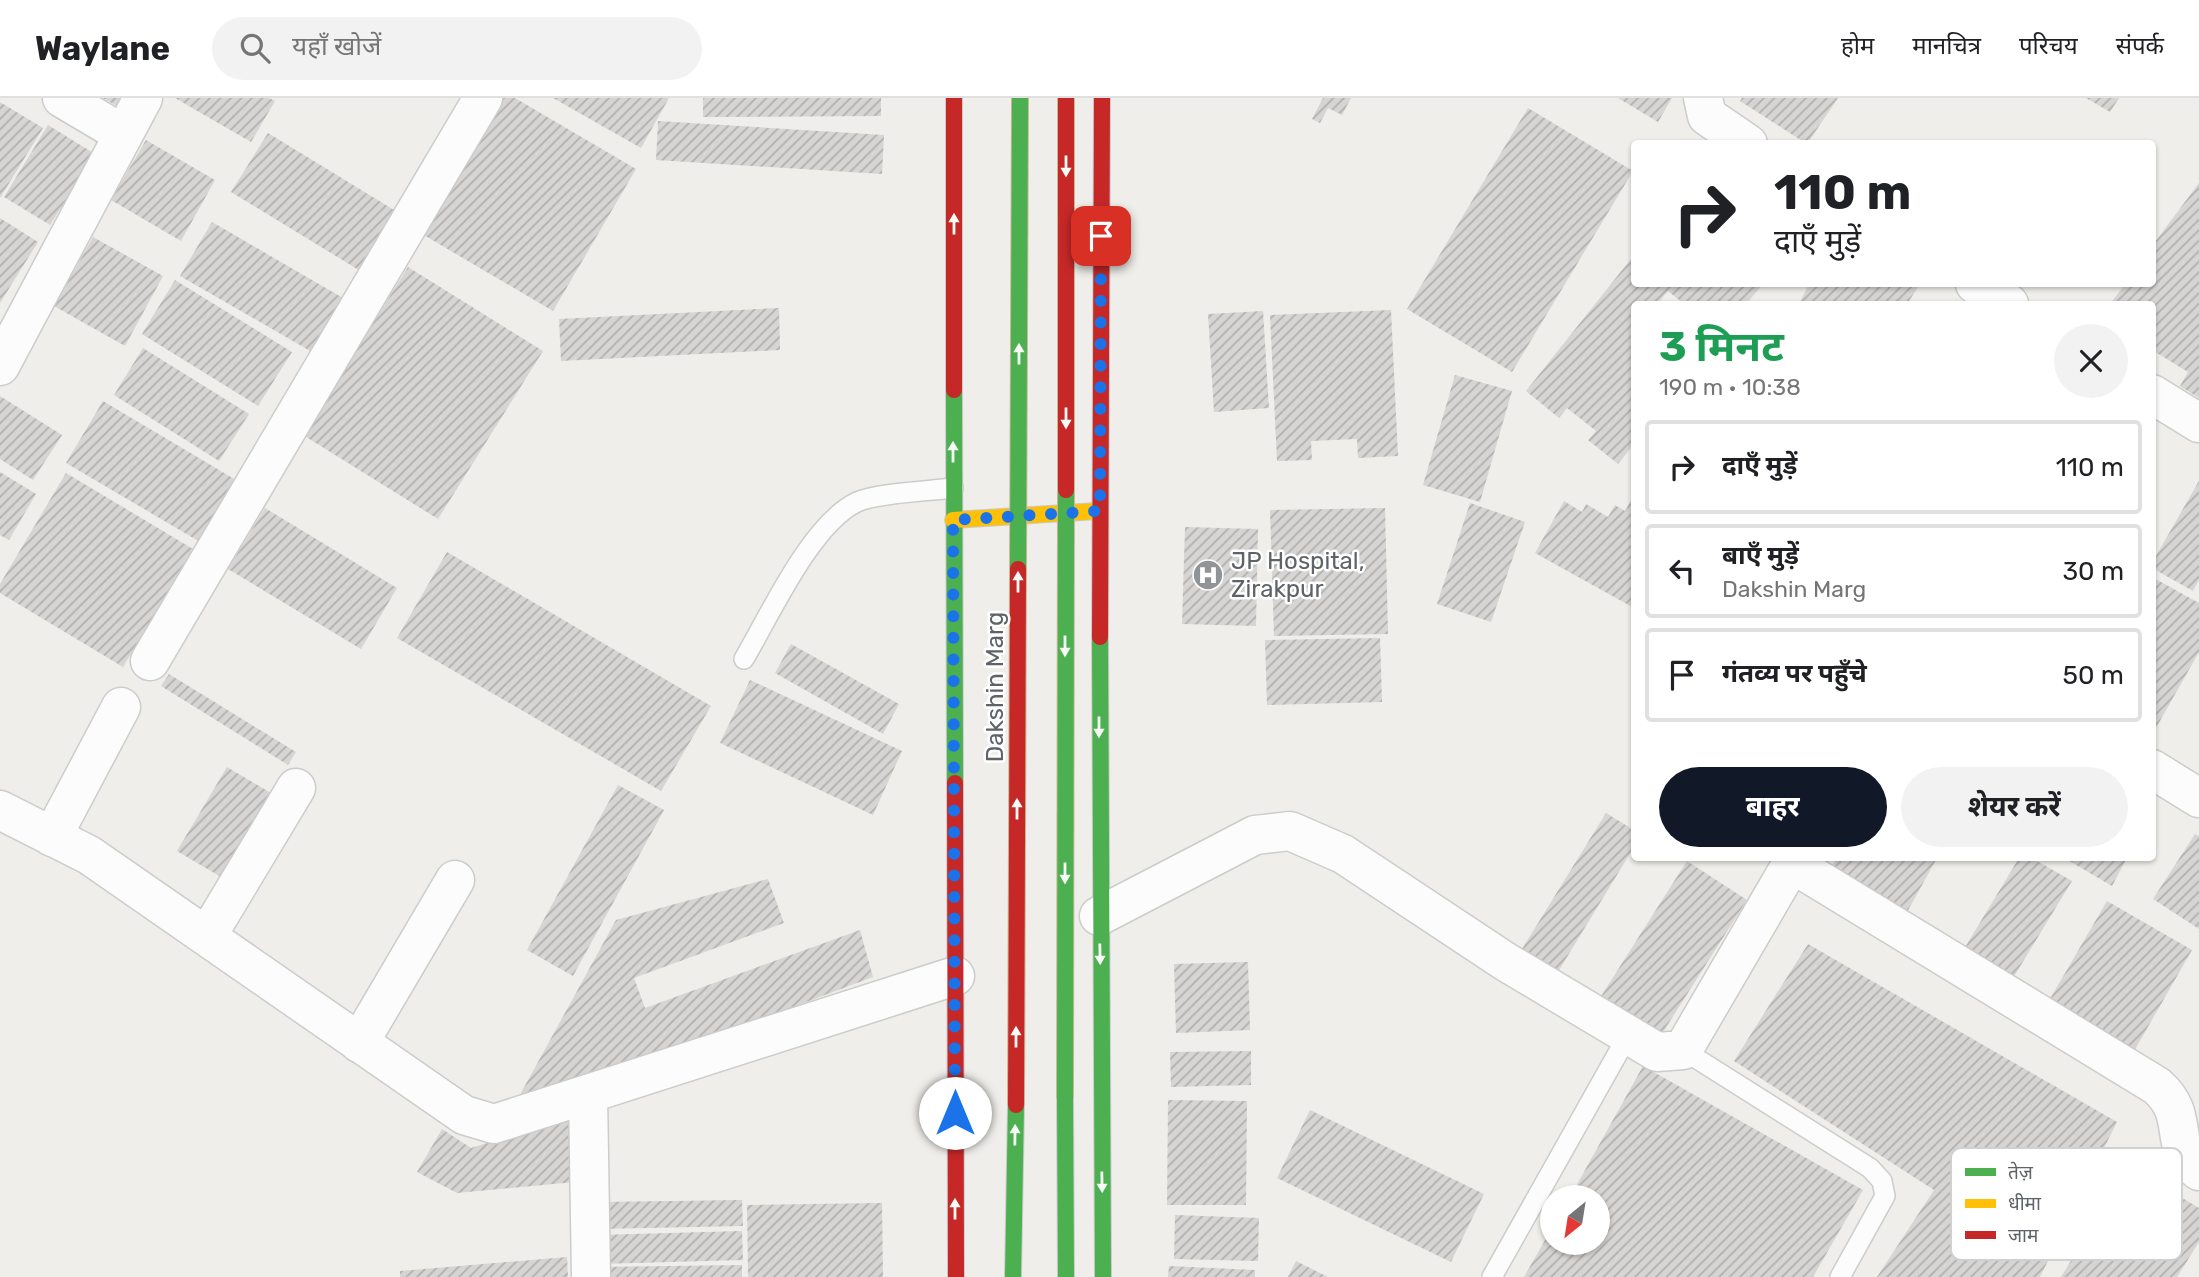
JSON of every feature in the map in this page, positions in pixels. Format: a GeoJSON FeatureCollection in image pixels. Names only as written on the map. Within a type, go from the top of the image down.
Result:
{"type":"FeatureCollection","features":[{"type":"Feature","properties":{"kind":"main road","name":"Dakshin Marg"},"geometry":{"type":"LineString","coordinates":[[954,98],[956,1277]]}},
{"type":"Feature","properties":{"kind":"main road","name":"Dakshin Marg"},"geometry":{"type":"LineString","coordinates":[[1013,1277],[1020,98]]}},
{"type":"Feature","properties":{"kind":"main road"},"geometry":{"type":"LineString","coordinates":[[1066,98],[1066,1277]]}},
{"type":"Feature","properties":{"kind":"main road"},"geometry":{"type":"LineString","coordinates":[[1102,98],[1099,916],[1103,1277]]}},
{"type":"Feature","properties":{"kind":"main road"},"geometry":{"type":"LineString","coordinates":[[953,520],[1100,511]]}},
{"type":"Feature","properties":{"kind":"street"},"geometry":{"type":"LineString","coordinates":[[62,98],[121,133]]}},
{"type":"Feature","properties":{"kind":"street"},"geometry":{"type":"LineString","coordinates":[[1,361],[121,133],[143,98]]}},
{"type":"Feature","properties":{"kind":"street"},"geometry":{"type":"LineString","coordinates":[[150,661],[482,98]]}},
{"type":"Feature","properties":{"kind":"street"},"geometry":{"type":"LineString","coordinates":[[1703,98],[1707,116],[1742,140]]}},
{"type":"Feature","properties":{"kind":"street"},"geometry":{"type":"LineString","coordinates":[[1980,287],[2004,301]]}},
{"type":"Feature","properties":{"kind":"street"},"geometry":{"type":"LineString","coordinates":[[2156,396],[2199,423]]}},
{"type":"Feature","properties":{"kind":"street"},"geometry":{"type":"LineString","coordinates":[[52,837],[121,707]]}},
{"type":"Feature","properties":{"kind":"street"},"geometry":{"type":"LineString","coordinates":[[2156,771],[2199,798]]}},
{"type":"Feature","properties":{"kind":"street"},"geometry":{"type":"LineString","coordinates":[[207,936],[296,788]]}},
{"type":"Feature","properties":{"kind":"street"},"geometry":{"type":"LineString","coordinates":[[0,810],[89,855],[464,1115],[494,1124],[955,976]]}},
{"type":"Feature","properties":{"kind":"street"},"geometry":{"type":"LineString","coordinates":[[1099,916],[1255,835],[1290,831],[1343,854],[1627,1037],[1657,1052],[1684,1050],[1792,861]]}},
{"type":"Feature","properties":{"kind":"street"},"geometry":{"type":"LineString","coordinates":[[1795,861],[2157,1086],[2172,1099],[2178,1114],[2181,1148]]}},
{"type":"Feature","properties":{"kind":"street"},"geometry":{"type":"LineString","coordinates":[[359,1043],[455,880]]}},
{"type":"Feature","properties":{"kind":"street"},"geometry":{"type":"LineString","coordinates":[[588,1094],[591,1277]]}},
{"type":"Feature","properties":{"kind":"street"},"geometry":{"type":"LineString","coordinates":[[2182,1149],[2191,1165],[2199,1171]]}},
{"type":"Feature","properties":{"kind":"lane"},"geometry":{"type":"LineString","coordinates":[[744,659],[809,549],[831,519],[858,501],[953,488]]}},
{"type":"Feature","properties":{"kind":"lane"},"geometry":{"type":"LineString","coordinates":[[1492,1277],[1627,1037]]}},
{"type":"Feature","properties":{"kind":"lane"},"geometry":{"type":"LineString","coordinates":[[1684,1050],[1870,1168],[1882,1181],[1885,1196],[1840,1277]]}},
{"type":"Feature","properties":{"kind":"building"},"geometry":{"type":"Polygon","coordinates":[[[103,98],[121,98],[117,106],[103,98]]]}},
{"type":"Feature","properties":{"kind":"building"},"geometry":{"type":"Polygon","coordinates":[[[175,98],[269,98],[275,101],[251,142],[175,98]]]}},
{"type":"Feature","properties":{"kind":"building"},"geometry":{"type":"Polygon","coordinates":[[[502,98],[515,98],[636,169],[553,311],[422,234],[502,98]]]}},
{"type":"Feature","properties":{"kind":"building"},"geometry":{"type":"Polygon","coordinates":[[[553,98],[669,98],[641,148],[553,98]]]}},
{"type":"Feature","properties":{"kind":"building"},"geometry":{"type":"Polygon","coordinates":[[[703,98],[881,98],[881,116],[703,117],[703,98]]]}},
{"type":"Feature","properties":{"kind":"building"},"geometry":{"type":"Polygon","coordinates":[[[1323,98],[1351,98],[1342,115],[1328,108],[1320,123],[1312,119],[1323,98]]]}},
{"type":"Feature","properties":{"kind":"building"},"geometry":{"type":"Polygon","coordinates":[[[1618,98],[1672,98],[1658,122],[1618,98]]]}},
{"type":"Feature","properties":{"kind":"building"},"geometry":{"type":"Polygon","coordinates":[[[1742,98],[1838,98],[1810,140],[1801,140],[1740,101],[1742,98]]]}},
{"type":"Feature","properties":{"kind":"building"},"geometry":{"type":"Polygon","coordinates":[[[2086,98],[2119,98],[2110,112],[2086,98]]]}},
{"type":"Feature","properties":{"kind":"building"},"geometry":{"type":"Polygon","coordinates":[[[0,102],[43,128],[0,198],[0,102]]]}},
{"type":"Feature","properties":{"kind":"building"},"geometry":{"type":"Polygon","coordinates":[[[1528,108],[1631,170],[1631,174],[1512,372],[1407,309],[1528,108]]]}},
{"type":"Feature","properties":{"kind":"building"},"geometry":{"type":"Polygon","coordinates":[[[658,121],[884,135],[882,174],[656,160],[658,121]]]}},
{"type":"Feature","properties":{"kind":"building"},"geometry":{"type":"Polygon","coordinates":[[[48,125],[95,154],[50,225],[4,197],[48,125]]]}},
{"type":"Feature","properties":{"kind":"building"},"geometry":{"type":"Polygon","coordinates":[[[268,133],[399,213],[362,272],[231,192],[268,133]]]}},
{"type":"Feature","properties":{"kind":"building"},"geometry":{"type":"Polygon","coordinates":[[[146,140],[215,180],[181,241],[111,200],[146,140]]]}},
{"type":"Feature","properties":{"kind":"building"},"geometry":{"type":"Polygon","coordinates":[[[2199,183],[2199,398],[2180,386],[2188,372],[2156,352],[2156,301],[2112,301],[2123,287],[2156,287],[2156,241],[2199,183]]]}},
{"type":"Feature","properties":{"kind":"building"},"geometry":{"type":"Polygon","coordinates":[[[0,218],[38,242],[0,303],[0,218]]]}},
{"type":"Feature","properties":{"kind":"building"},"geometry":{"type":"Polygon","coordinates":[[[212,222],[343,298],[312,352],[180,276],[212,222]]]}},
{"type":"Feature","properties":{"kind":"building"},"geometry":{"type":"Polygon","coordinates":[[[93,237],[163,276],[125,346],[54,306],[93,237]]]}},
{"type":"Feature","properties":{"kind":"building"},"geometry":{"type":"Polygon","coordinates":[[[1631,259],[1631,287],[1760,287],[1749,301],[1680,301],[1668,291],[1660,301],[1631,301],[1631,448],[1618,464],[1588,440],[1596,431],[1567,408],[1559,418],[1526,391],[1631,259]]]}},
{"type":"Feature","properties":{"kind":"building"},"geometry":{"type":"Polygon","coordinates":[[[408,267],[543,351],[438,519],[303,435],[408,267]]]}},
{"type":"Feature","properties":{"kind":"building"},"geometry":{"type":"Polygon","coordinates":[[[175,280],[292,352],[258,406],[142,334],[175,280]]]}},
{"type":"Feature","properties":{"kind":"building"},"geometry":{"type":"Polygon","coordinates":[[[1808,287],[1918,287],[1909,301],[1800,301],[1808,287]]]}},
{"type":"Feature","properties":{"kind":"building"},"geometry":{"type":"Polygon","coordinates":[[[779,308],[780,350],[561,361],[559,319],[779,308]]]}},
{"type":"Feature","properties":{"kind":"building"},"geometry":{"type":"Polygon","coordinates":[[[1391,310],[1398,456],[1358,458],[1357,439],[1311,441],[1312,460],[1277,461],[1270,315],[1391,310]]]}},
{"type":"Feature","properties":{"kind":"building"},"geometry":{"type":"Polygon","coordinates":[[[1263,311],[1269,408],[1214,412],[1208,314],[1263,311]]]}},
{"type":"Feature","properties":{"kind":"building"},"geometry":{"type":"Polygon","coordinates":[[[143,348],[249,414],[219,461],[114,395],[143,348]]]}},
{"type":"Feature","properties":{"kind":"building"},"geometry":{"type":"Polygon","coordinates":[[[1455,375],[1512,391],[1480,502],[1423,485],[1455,375]]]}},
{"type":"Feature","properties":{"kind":"building"},"geometry":{"type":"Polygon","coordinates":[[[0,396],[62,435],[33,480],[0,459],[0,396]]]}},
{"type":"Feature","properties":{"kind":"building"},"geometry":{"type":"Polygon","coordinates":[[[103,401],[236,480],[200,542],[66,463],[103,401]]]}},
{"type":"Feature","properties":{"kind":"building"},"geometry":{"type":"Polygon","coordinates":[[[0,472],[36,494],[9,540],[0,535],[0,472]]]}},
{"type":"Feature","properties":{"kind":"building"},"geometry":{"type":"Polygon","coordinates":[[[66,473],[193,549],[123,667],[0,593],[0,584],[66,473]]]}},
{"type":"Feature","properties":{"kind":"building"},"geometry":{"type":"Polygon","coordinates":[[[2199,481],[2199,580],[2193,591],[2156,570],[2156,556],[2199,481]]]}},
{"type":"Feature","properties":{"kind":"building"},"geometry":{"type":"Polygon","coordinates":[[[1631,500],[1631,606],[1535,553],[1564,501],[1582,512],[1586,504],[1608,517],[1615,505],[1625,511],[1631,500]]]}},
{"type":"Feature","properties":{"kind":"building"},"geometry":{"type":"Polygon","coordinates":[[[1470,503],[1525,522],[1491,622],[1437,604],[1470,503]]]}},
{"type":"Feature","properties":{"kind":"building"},"geometry":{"type":"Polygon","coordinates":[[[265,508],[397,588],[361,649],[228,569],[265,508]]]}},
{"type":"Feature","properties":{"kind":"building"},"geometry":{"type":"Polygon","coordinates":[[[1385,508],[1388,634],[1274,636],[1270,510],[1385,508]]]}},
{"type":"Feature","properties":{"kind":"building"},"geometry":{"type":"Polygon","coordinates":[[[1185,527],[1258,529],[1256,626],[1182,624],[1185,527]]]}},
{"type":"Feature","properties":{"kind":"building"},"geometry":{"type":"Polygon","coordinates":[[[447,552],[711,706],[661,791],[397,638],[447,552]]]}},
{"type":"Feature","properties":{"kind":"building"},"geometry":{"type":"Polygon","coordinates":[[[2156,579],[2199,603],[2199,652],[2156,728],[2156,579]]]}},
{"type":"Feature","properties":{"kind":"building"},"geometry":{"type":"Polygon","coordinates":[[[1380,638],[1382,702],[1267,705],[1265,640],[1380,638]]]}},
{"type":"Feature","properties":{"kind":"building"},"geometry":{"type":"Polygon","coordinates":[[[791,644],[899,704],[883,734],[775,673],[791,644]]]}},
{"type":"Feature","properties":{"kind":"building"},"geometry":{"type":"Polygon","coordinates":[[[169,674],[296,752],[288,765],[161,686],[169,674]]]}},
{"type":"Feature","properties":{"kind":"building"},"geometry":{"type":"Polygon","coordinates":[[[750,680],[902,751],[873,815],[720,743],[750,680]]]}},
{"type":"Feature","properties":{"kind":"building"},"geometry":{"type":"Polygon","coordinates":[[[227,767],[276,796],[226,880],[177,851],[227,767]]]}},
{"type":"Feature","properties":{"kind":"building"},"geometry":{"type":"Polygon","coordinates":[[[618,785],[664,810],[573,976],[527,950],[618,785]]]}},
{"type":"Feature","properties":{"kind":"building"},"geometry":{"type":"Polygon","coordinates":[[[1606,813],[1631,828],[1631,852],[1553,980],[1517,957],[1606,813]]]}},
{"type":"Feature","properties":{"kind":"building"},"geometry":{"type":"Polygon","coordinates":[[[2195,834],[2199,836],[2199,929],[2153,899],[2195,834]]]}},
{"type":"Feature","properties":{"kind":"building"},"geometry":{"type":"Polygon","coordinates":[[[1687,861],[1747,900],[1658,1040],[1598,1001],[1687,861]]]}},
{"type":"Feature","properties":{"kind":"building"},"geometry":{"type":"Polygon","coordinates":[[[1835,861],[1935,861],[1906,914],[1830,868],[1835,861]]]}},
{"type":"Feature","properties":{"kind":"building"},"geometry":{"type":"Polygon","coordinates":[[[2017,861],[2037,861],[2072,881],[2010,983],[1961,954],[2017,861]]]}},
{"type":"Feature","properties":{"kind":"building"},"geometry":{"type":"Polygon","coordinates":[[[2069,861],[2125,861],[2112,886],[2069,861]]]}},
{"type":"Feature","properties":{"kind":"building"},"geometry":{"type":"Polygon","coordinates":[[[768,879],[784,923],[634,978],[645,1008],[860,930],[873,977],[510,1113],[616,920],[768,879]]]}},
{"type":"Feature","properties":{"kind":"building"},"geometry":{"type":"Polygon","coordinates":[[[2107,901],[2192,950],[2133,1053],[2047,1004],[2107,901]]]}},
{"type":"Feature","properties":{"kind":"building"},"geometry":{"type":"Polygon","coordinates":[[[1808,944],[2117,1122],[2104,1148],[1951,1148],[1951,1260],[2048,1260],[2040,1277],[1877,1277],[1934,1190],[1734,1061],[1808,944]]]}},
{"type":"Feature","properties":{"kind":"building"},"geometry":{"type":"Polygon","coordinates":[[[1248,962],[1250,1030],[1176,1033],[1174,964],[1248,962]]]}},
{"type":"Feature","properties":{"kind":"building"},"geometry":{"type":"Polygon","coordinates":[[[1251,1051],[1251,1085],[1171,1087],[1170,1052],[1251,1051]]]}},
{"type":"Feature","properties":{"kind":"building"},"geometry":{"type":"Polygon","coordinates":[[[1643,1066],[1863,1190],[1813,1277],[1524,1277],[1540,1249],[1540,1255],[1610,1255],[1610,1185],[1577,1185],[1643,1066]]]}},
{"type":"Feature","properties":{"kind":"building"},"geometry":{"type":"Polygon","coordinates":[[[1168,1100],[1247,1101],[1246,1205],[1167,1205],[1168,1100]]]}},
{"type":"Feature","properties":{"kind":"building"},"geometry":{"type":"Polygon","coordinates":[[[1310,1110],[1484,1194],[1451,1262],[1277,1178],[1310,1110]]]}},
{"type":"Feature","properties":{"kind":"building"},"geometry":{"type":"Polygon","coordinates":[[[570,1117],[575,1182],[457,1193],[417,1172],[442,1129],[471,1148],[570,1117]]]}},
{"type":"Feature","properties":{"kind":"building"},"geometry":{"type":"Polygon","coordinates":[[[2182,1198],[2199,1208],[2199,1242],[2177,1277],[2061,1277],[2071,1260],[2182,1260],[2182,1198]]]}},
{"type":"Feature","properties":{"kind":"building"},"geometry":{"type":"Polygon","coordinates":[[[742,1200],[743,1226],[599,1229],[599,1202],[742,1200]]]}},
{"type":"Feature","properties":{"kind":"building"},"geometry":{"type":"Polygon","coordinates":[[[882,1203],[883,1277],[748,1277],[747,1205],[882,1203]]]}},
{"type":"Feature","properties":{"kind":"building"},"geometry":{"type":"Polygon","coordinates":[[[1175,1215],[1259,1218],[1258,1261],[1174,1259],[1175,1215]]]}},
{"type":"Feature","properties":{"kind":"building"},"geometry":{"type":"Polygon","coordinates":[[[742,1231],[743,1260],[598,1264],[597,1235],[742,1231]]]}},
{"type":"Feature","properties":{"kind":"building"},"geometry":{"type":"Polygon","coordinates":[[[567,1257],[568,1277],[400,1277],[400,1271],[567,1257]]]}},
{"type":"Feature","properties":{"kind":"building"},"geometry":{"type":"Polygon","coordinates":[[[1296,1261],[1328,1277],[1288,1277],[1296,1261]]]}},
{"type":"Feature","properties":{"kind":"building"},"geometry":{"type":"Polygon","coordinates":[[[742,1265],[742,1277],[597,1277],[597,1267],[742,1265]]]}},
{"type":"Feature","properties":{"kind":"building"},"geometry":{"type":"Polygon","coordinates":[[[1169,1266],[1255,1270],[1255,1277],[1168,1277],[1169,1266]]]}},
{"type":"Feature","properties":{"kind":"traffic: fast"},"geometry":{"type":"LineString","coordinates":[[1018,569],[1020,98]]}},
{"type":"Feature","properties":{"kind":"traffic: fast"},"geometry":{"type":"LineString","coordinates":[[954,390],[955,783]]}},
{"type":"Feature","properties":{"kind":"traffic: fast"},"geometry":{"type":"LineString","coordinates":[[1065,1098],[1066,490]]}},
{"type":"Feature","properties":{"kind":"traffic: fast"},"geometry":{"type":"LineString","coordinates":[[1100,637],[1103,1277]]}},
{"type":"Feature","properties":{"kind":"traffic: fast"},"geometry":{"type":"LineString","coordinates":[[1065,1098],[1066,1277]]}},
{"type":"Feature","properties":{"kind":"traffic: fast"},"geometry":{"type":"LineString","coordinates":[[1013,1277],[1016,1105]]}},
{"type":"Feature","properties":{"kind":"traffic: slow"},"geometry":{"type":"LineString","coordinates":[[953,520],[1098,511]]}},
{"type":"Feature","properties":{"kind":"traffic: jam"},"geometry":{"type":"LineString","coordinates":[[954,98],[954,390]]}},
{"type":"Feature","properties":{"kind":"traffic: jam"},"geometry":{"type":"LineString","coordinates":[[1066,98],[1066,490]]}},
{"type":"Feature","properties":{"kind":"traffic: jam"},"geometry":{"type":"LineString","coordinates":[[1100,637],[1102,98]]}},
{"type":"Feature","properties":{"kind":"traffic: jam"},"geometry":{"type":"LineString","coordinates":[[1016,1105],[1018,569]]}},
{"type":"Feature","properties":{"kind":"traffic: jam"},"geometry":{"type":"LineString","coordinates":[[955,783],[956,1277]]}},
{"type":"Feature","properties":{"kind":"place","name":"JP Hospital, Zirakpur"},"geometry":{"type":"Point","coordinates":[1208,575]}},
{"type":"Feature","properties":{"kind":"route"},"geometry":{"type":"LineString","coordinates":[[955,1113],[953,520],[1100,511],[1101,236]]}}]}
